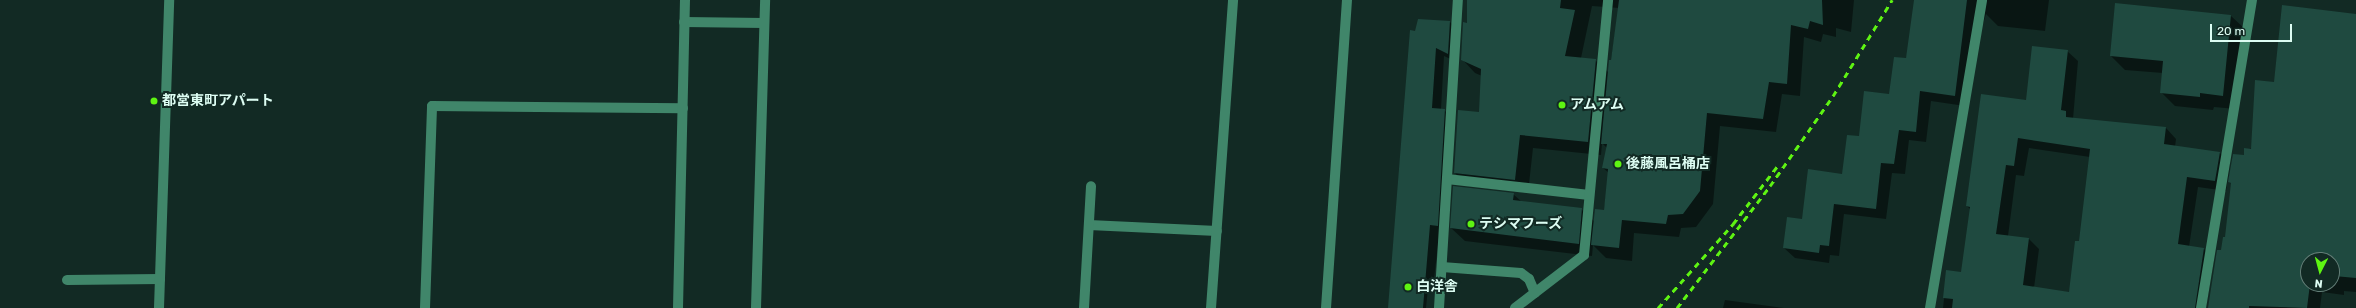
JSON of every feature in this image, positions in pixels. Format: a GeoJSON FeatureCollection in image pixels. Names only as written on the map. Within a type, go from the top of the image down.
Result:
{"type":"FeatureCollection","features":[{"type":"Feature","properties":{"kind":"street"},"geometry":{"type":"LineString","coordinates":[[159,308],[169,0]]}},
{"type":"Feature","properties":{"kind":"street"},"geometry":{"type":"LineString","coordinates":[[678,308],[685,0]]}},
{"type":"Feature","properties":{"kind":"street"},"geometry":{"type":"LineString","coordinates":[[756,308],[765,0]]}},
{"type":"Feature","properties":{"kind":"street"},"geometry":{"type":"LineString","coordinates":[[1212,308],[1234,0]]}},
{"type":"Feature","properties":{"kind":"street"},"geometry":{"type":"LineString","coordinates":[[1326,308],[1347,0]]}},
{"type":"Feature","properties":{"kind":"street"},"geometry":{"type":"LineString","coordinates":[[1439,308],[1458,0]]}},
{"type":"Feature","properties":{"kind":"street"},"geometry":{"type":"LineString","coordinates":[[1515,308],[1584,255],[1608,0]]}},
{"type":"Feature","properties":{"kind":"street"},"geometry":{"type":"LineString","coordinates":[[1930,308],[1982,0]]}},
{"type":"Feature","properties":{"kind":"street"},"geometry":{"type":"LineString","coordinates":[[2201,308],[2252,0]]}},
{"type":"Feature","properties":{"kind":"street"},"geometry":{"type":"LineString","coordinates":[[684,22],[764,23]]}},
{"type":"Feature","properties":{"kind":"street"},"geometry":{"type":"LineString","coordinates":[[425,308],[432,106],[683,108]]}},
{"type":"Feature","properties":{"kind":"street"},"geometry":{"type":"LineString","coordinates":[[1447,179],[1589,195]]}},
{"type":"Feature","properties":{"kind":"street"},"geometry":{"type":"LineString","coordinates":[[1084,308],[1092,186]]}},
{"type":"Feature","properties":{"kind":"street"},"geometry":{"type":"LineString","coordinates":[[1089,226],[1217,231]]}},
{"type":"Feature","properties":{"kind":"street"},"geometry":{"type":"LineString","coordinates":[[1442,267],[1521,273],[1529,279],[1535,293]]}},
{"type":"Feature","properties":{"kind":"street"},"geometry":{"type":"LineString","coordinates":[[67,280],[160,279]]}},
{"type":"Feature","properties":{"kind":"building"},"geometry":{"type":"Polygon","coordinates":[[[1467,0],[1561,0],[1560,8],[1575,10],[1565,56],[1596,59],[1588,142],[1520,135],[1515,180],[1454,173],[1458,110],[1479,112],[1481,69],[1461,60],[1463,22],[1467,23],[1467,0]]]}},
{"type":"Feature","properties":{"kind":"building"},"geometry":{"type":"Polygon","coordinates":[[[1619,0],[1822,0],[1823,25],[1810,21],[1808,29],[1791,25],[1787,84],[1769,82],[1763,119],[1707,113],[1700,191],[1683,214],[1668,215],[1666,224],[1622,220],[1619,248],[1591,245],[1595,209],[1604,210],[1608,169],[1602,168],[1607,144],[1601,144],[1609,60],[1611,60],[1619,0]]]}},
{"type":"Feature","properties":{"kind":"building"},"geometry":{"type":"Polygon","coordinates":[[[1914,0],[1967,0],[1955,96],[1920,91],[1916,132],[1899,130],[1894,164],[1881,163],[1876,209],[1834,204],[1829,246],[1820,245],[1819,253],[1783,248],[1787,217],[1802,219],[1808,169],[1842,174],[1847,135],[1859,136],[1864,91],[1889,94],[1894,57],[1906,58],[1914,0]]]}},
{"type":"Feature","properties":{"kind":"building"},"geometry":{"type":"Polygon","coordinates":[[[2115,3],[2231,15],[2223,96],[2200,93],[2200,97],[2160,93],[2163,61],[2110,56],[2115,3]]]}},
{"type":"Feature","properties":{"kind":"building"},"geometry":{"type":"Polygon","coordinates":[[[2282,5],[2356,14],[2356,278],[2340,277],[2340,252],[2300,252],[2300,292],[2309,292],[2307,308],[2249,306],[2249,308],[2208,308],[2217,250],[2221,250],[2223,237],[2225,237],[2231,183],[2228,182],[2233,154],[2244,155],[2244,148],[2251,149],[2255,80],[2274,82],[2282,5]]]}},
{"type":"Feature","properties":{"kind":"building"},"geometry":{"type":"Polygon","coordinates":[[[1418,19],[1450,21],[1448,54],[1436,48],[1432,108],[1445,109],[1438,226],[1430,225],[1423,308],[1388,308],[1410,30],[1415,31],[1418,19]]]}},
{"type":"Feature","properties":{"kind":"building"},"geometry":{"type":"Polygon","coordinates":[[[2032,46],[2068,50],[2061,110],[2066,111],[2066,117],[2166,127],[2164,144],[2220,152],[2215,181],[2187,177],[2178,244],[2204,248],[2195,308],[1952,308],[1953,299],[1943,298],[1946,270],[1961,272],[1970,207],[1966,206],[1981,94],[2026,100],[2032,46]],[[2018,138],[2014,166],[2006,165],[1996,234],[2029,238],[2023,285],[2069,292],[2075,241],[2079,241],[2090,149],[2018,138]]]}},
{"type":"Feature","properties":{"kind":"building"},"geometry":{"type":"Polygon","coordinates":[[[1453,186],[1514,193],[1513,200],[1582,208],[1579,244],[1450,228],[1453,186]]]}},
{"type":"Feature","properties":{"kind":"railway"},"geometry":{"type":"LineString","coordinates":[[1677,308],[1770,186],[1833,96],[1892,0]]}},
{"type":"Feature","properties":{"kind":"railway"},"geometry":{"type":"LineString","coordinates":[[1658,308],[1733,224],[1779,164]]}},
{"type":"Feature","properties":{"kind":"place","name":"都営東町アパート"},"geometry":{"type":"Point","coordinates":[154,101]}},
{"type":"Feature","properties":{"kind":"place","name":"アムアム"},"geometry":{"type":"Point","coordinates":[1562,105]}},
{"type":"Feature","properties":{"kind":"place","name":"後藤風呂桶店"},"geometry":{"type":"Point","coordinates":[1618,164]}},
{"type":"Feature","properties":{"kind":"place","name":"テシマフーズ"},"geometry":{"type":"Point","coordinates":[1471,224]}},
{"type":"Feature","properties":{"kind":"place","name":"白洋舎"},"geometry":{"type":"Point","coordinates":[1408,287]}}]}
